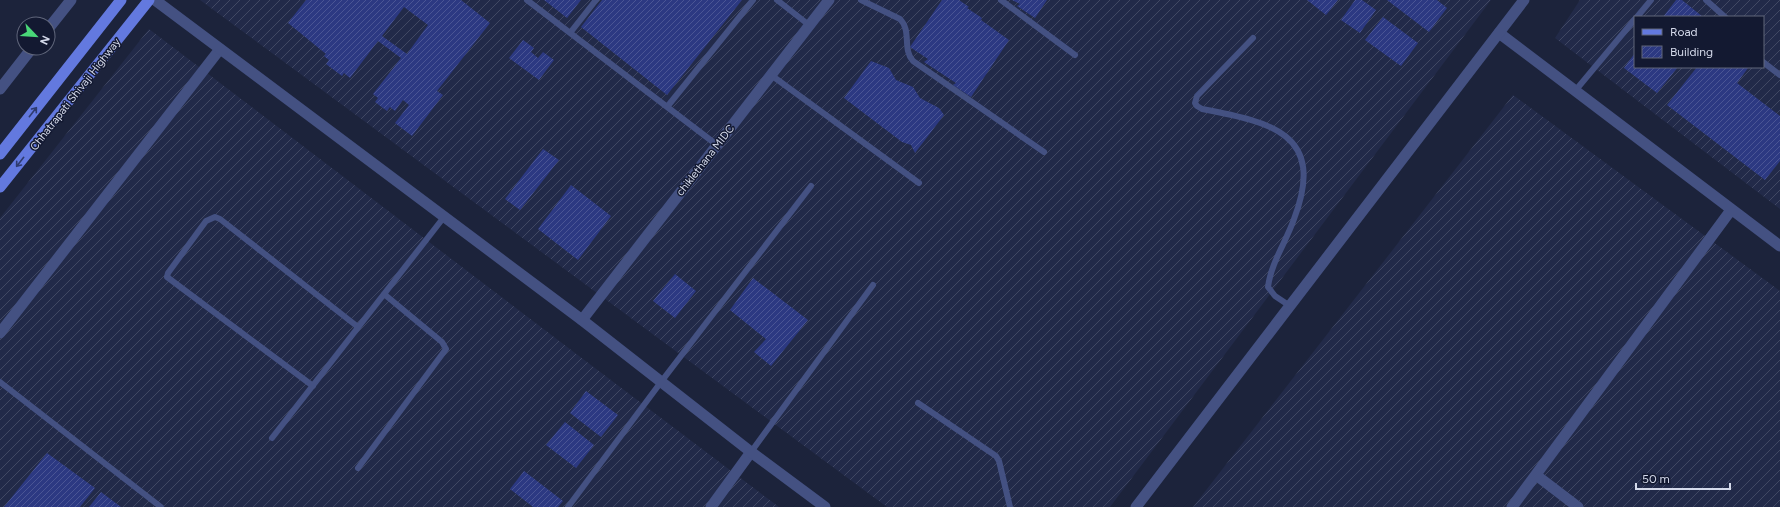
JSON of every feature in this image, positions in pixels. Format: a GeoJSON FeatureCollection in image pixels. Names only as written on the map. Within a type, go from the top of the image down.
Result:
{"type":"FeatureCollection","features":[{"type":"Feature","properties":{"kind":"main road","name":"Chhatrapati Shivaji Highway"},"geometry":{"type":"LineString","coordinates":[[0,152],[121,0]]}},
{"type":"Feature","properties":{"kind":"main road","name":"Chhatrapati Shivaji Highway"},"geometry":{"type":"LineString","coordinates":[[0,188],[149,0]]}},
{"type":"Feature","properties":{"kind":"street"},"geometry":{"type":"LineString","coordinates":[[56,18],[71,0]]}},
{"type":"Feature","properties":{"kind":"street"},"geometry":{"type":"LineString","coordinates":[[155,0],[582,320],[751,452],[825,507]]}},
{"type":"Feature","properties":{"kind":"street","name":"chiklethana MIDC"},"geometry":{"type":"LineString","coordinates":[[582,320],[829,0]]}},
{"type":"Feature","properties":{"kind":"street"},"geometry":{"type":"LineString","coordinates":[[1136,507],[1524,0]]}},
{"type":"Feature","properties":{"kind":"street"},"geometry":{"type":"LineString","coordinates":[[1499,33],[1780,246]]}},
{"type":"Feature","properties":{"kind":"street"},"geometry":{"type":"LineString","coordinates":[[0,333],[220,50]]}},
{"type":"Feature","properties":{"kind":"street"},"geometry":{"type":"LineString","coordinates":[[0,88],[26,56]]}},
{"type":"Feature","properties":{"kind":"street"},"geometry":{"type":"LineString","coordinates":[[1512,507],[1731,210]]}},
{"type":"Feature","properties":{"kind":"street"},"geometry":{"type":"LineString","coordinates":[[711,507],[751,452]]}},
{"type":"Feature","properties":{"kind":"street"},"geometry":{"type":"LineString","coordinates":[[1536,475],[1578,507]]}},
{"type":"Feature","properties":{"kind":"lane"},"geometry":{"type":"LineString","coordinates":[[527,0],[716,145]]}},
{"type":"Feature","properties":{"kind":"lane"},"geometry":{"type":"LineString","coordinates":[[570,33],[596,0]]}},
{"type":"Feature","properties":{"kind":"lane"},"geometry":{"type":"LineString","coordinates":[[667,108],[753,0]]}},
{"type":"Feature","properties":{"kind":"lane"},"geometry":{"type":"LineString","coordinates":[[777,0],[809,25]]}},
{"type":"Feature","properties":{"kind":"lane"},"geometry":{"type":"LineString","coordinates":[[861,0],[900,19],[905,24],[908,54],[913,61],[1044,152]]}},
{"type":"Feature","properties":{"kind":"lane"},"geometry":{"type":"LineString","coordinates":[[1001,0],[1075,55]]}},
{"type":"Feature","properties":{"kind":"lane"},"geometry":{"type":"LineString","coordinates":[[1638,16],[1651,0]]}},
{"type":"Feature","properties":{"kind":"lane"},"geometry":{"type":"LineString","coordinates":[[1706,0],[1723,16]]}},
{"type":"Feature","properties":{"kind":"lane"},"geometry":{"type":"LineString","coordinates":[[1575,91],[1634,20]]}},
{"type":"Feature","properties":{"kind":"lane"},"geometry":{"type":"LineString","coordinates":[[1253,38],[1197,96],[1195,103],[1202,109],[1262,122],[1285,136],[1300,153],[1303,162],[1304,175],[1302,190],[1295,219],[1269,275],[1268,287],[1275,296],[1290,306]]}},
{"type":"Feature","properties":{"kind":"lane"},"geometry":{"type":"LineString","coordinates":[[1764,63],[1780,75]]}},
{"type":"Feature","properties":{"kind":"lane"},"geometry":{"type":"LineString","coordinates":[[771,75],[919,183]]}},
{"type":"Feature","properties":{"kind":"lane"},"geometry":{"type":"LineString","coordinates":[[568,507],[810,186]]}},
{"type":"Feature","properties":{"kind":"lane"},"geometry":{"type":"LineString","coordinates":[[313,386],[167,277],[168,273],[206,221],[215,216],[220,219],[358,327]]}},
{"type":"Feature","properties":{"kind":"lane"},"geometry":{"type":"LineString","coordinates":[[272,438],[444,217]]}},
{"type":"Feature","properties":{"kind":"lane"},"geometry":{"type":"LineString","coordinates":[[751,452],[873,285]]}},
{"type":"Feature","properties":{"kind":"lane"},"geometry":{"type":"LineString","coordinates":[[358,468],[446,349],[442,342],[384,294]]}},
{"type":"Feature","properties":{"kind":"lane"},"geometry":{"type":"LineString","coordinates":[[0,382],[161,507]]}},
{"type":"Feature","properties":{"kind":"lane"},"geometry":{"type":"LineString","coordinates":[[918,403],[996,456],[999,461],[1010,507]]}},
{"type":"Feature","properties":{"kind":"shaded area"},"geometry":{"type":"Polygon","coordinates":[[[200,0],[1491,0],[1110,507],[887,507],[200,0]]]}},
{"type":"Feature","properties":{"kind":"shaded area"},"geometry":{"type":"Polygon","coordinates":[[[1580,0],[1780,0],[1780,209],[1555,38],[1580,0]]]}},
{"type":"Feature","properties":{"kind":"shaded area"},"geometry":{"type":"Polygon","coordinates":[[[149,29],[779,507],[0,507],[0,218],[149,29]]]}},
{"type":"Feature","properties":{"kind":"shaded area"},"geometry":{"type":"Polygon","coordinates":[[[1513,95],[1780,291],[1780,507],[1193,507],[1513,95]]]}},
{"type":"Feature","properties":{"kind":"building"},"geometry":{"type":"Polygon","coordinates":[[[306,0],[461,0],[490,23],[437,91],[443,95],[412,136],[395,123],[409,105],[403,100],[395,111],[390,107],[387,111],[375,102],[378,98],[373,94],[401,58],[378,41],[350,78],[344,73],[342,76],[326,64],[329,60],[324,56],[326,54],[288,23],[306,0]],[[404,7],[382,36],[407,54],[428,25],[404,7]]]}},
{"type":"Feature","properties":{"kind":"building"},"geometry":{"type":"Polygon","coordinates":[[[544,0],[581,0],[567,18],[544,0]]]}},
{"type":"Feature","properties":{"kind":"building"},"geometry":{"type":"Polygon","coordinates":[[[602,0],[742,0],[667,95],[581,27],[602,0]]]}},
{"type":"Feature","properties":{"kind":"building"},"geometry":{"type":"Polygon","coordinates":[[[942,0],[959,0],[969,7],[967,8],[982,18],[981,20],[1009,40],[971,97],[953,85],[956,83],[924,62],[928,59],[910,47],[942,0]]]}},
{"type":"Feature","properties":{"kind":"building"},"geometry":{"type":"Polygon","coordinates":[[[1012,0],[1047,0],[1035,18],[1017,6],[1020,4],[1012,0]]]}},
{"type":"Feature","properties":{"kind":"building"},"geometry":{"type":"Polygon","coordinates":[[[1307,0],[1338,0],[1326,15],[1307,0]]]}},
{"type":"Feature","properties":{"kind":"building"},"geometry":{"type":"Polygon","coordinates":[[[1355,0],[1362,0],[1376,10],[1360,33],[1341,20],[1355,0]]]}},
{"type":"Feature","properties":{"kind":"building"},"geometry":{"type":"Polygon","coordinates":[[[1387,0],[1437,0],[1447,8],[1429,32],[1387,0]]]}},
{"type":"Feature","properties":{"kind":"building"},"geometry":{"type":"Polygon","coordinates":[[[1676,0],[1682,0],[1702,16],[1664,16],[1676,0]]]}},
{"type":"Feature","properties":{"kind":"building"},"geometry":{"type":"Polygon","coordinates":[[[1383,17],[1418,43],[1401,66],[1365,40],[1383,17]]]}},
{"type":"Feature","properties":{"kind":"building"},"geometry":{"type":"Polygon","coordinates":[[[523,40],[534,48],[531,52],[538,58],[543,52],[554,60],[539,80],[509,58],[523,40]]]}},
{"type":"Feature","properties":{"kind":"building"},"geometry":{"type":"Polygon","coordinates":[[[1634,54],[1634,68],[1677,68],[1657,93],[1624,68],[1634,54]]]}},
{"type":"Feature","properties":{"kind":"building"},"geometry":{"type":"Polygon","coordinates":[[[871,61],[889,68],[896,80],[913,87],[920,98],[939,108],[944,115],[915,153],[911,145],[902,142],[844,98],[871,61]]]}},
{"type":"Feature","properties":{"kind":"building"},"geometry":{"type":"Polygon","coordinates":[[[1696,68],[1748,68],[1737,83],[1780,116],[1780,161],[1765,180],[1667,105],[1696,68]]]}},
{"type":"Feature","properties":{"kind":"building"},"geometry":{"type":"Polygon","coordinates":[[[543,149],[559,160],[520,210],[505,199],[543,149]]]}},
{"type":"Feature","properties":{"kind":"building"},"geometry":{"type":"Polygon","coordinates":[[[571,185],[611,216],[578,260],[538,229],[571,185]]]}},
{"type":"Feature","properties":{"kind":"building"},"geometry":{"type":"Polygon","coordinates":[[[675,274],[696,291],[675,318],[653,301],[675,274]]]}},
{"type":"Feature","properties":{"kind":"building"},"geometry":{"type":"Polygon","coordinates":[[[753,278],[808,320],[771,366],[754,352],[766,339],[730,310],[753,278]]]}},
{"type":"Feature","properties":{"kind":"building"},"geometry":{"type":"Polygon","coordinates":[[[586,391],[618,415],[601,437],[570,413],[586,391]]]}},
{"type":"Feature","properties":{"kind":"building"},"geometry":{"type":"Polygon","coordinates":[[[565,422],[594,445],[576,468],[546,445],[565,422]]]}},
{"type":"Feature","properties":{"kind":"building"},"geometry":{"type":"Polygon","coordinates":[[[47,453],[95,488],[80,507],[4,507],[47,453]]]}},
{"type":"Feature","properties":{"kind":"building"},"geometry":{"type":"Polygon","coordinates":[[[524,471],[563,501],[558,507],[533,507],[510,489],[524,471]]]}},
{"type":"Feature","properties":{"kind":"building"},"geometry":{"type":"Polygon","coordinates":[[[101,492],[121,507],[89,507],[101,492]]]}}]}
